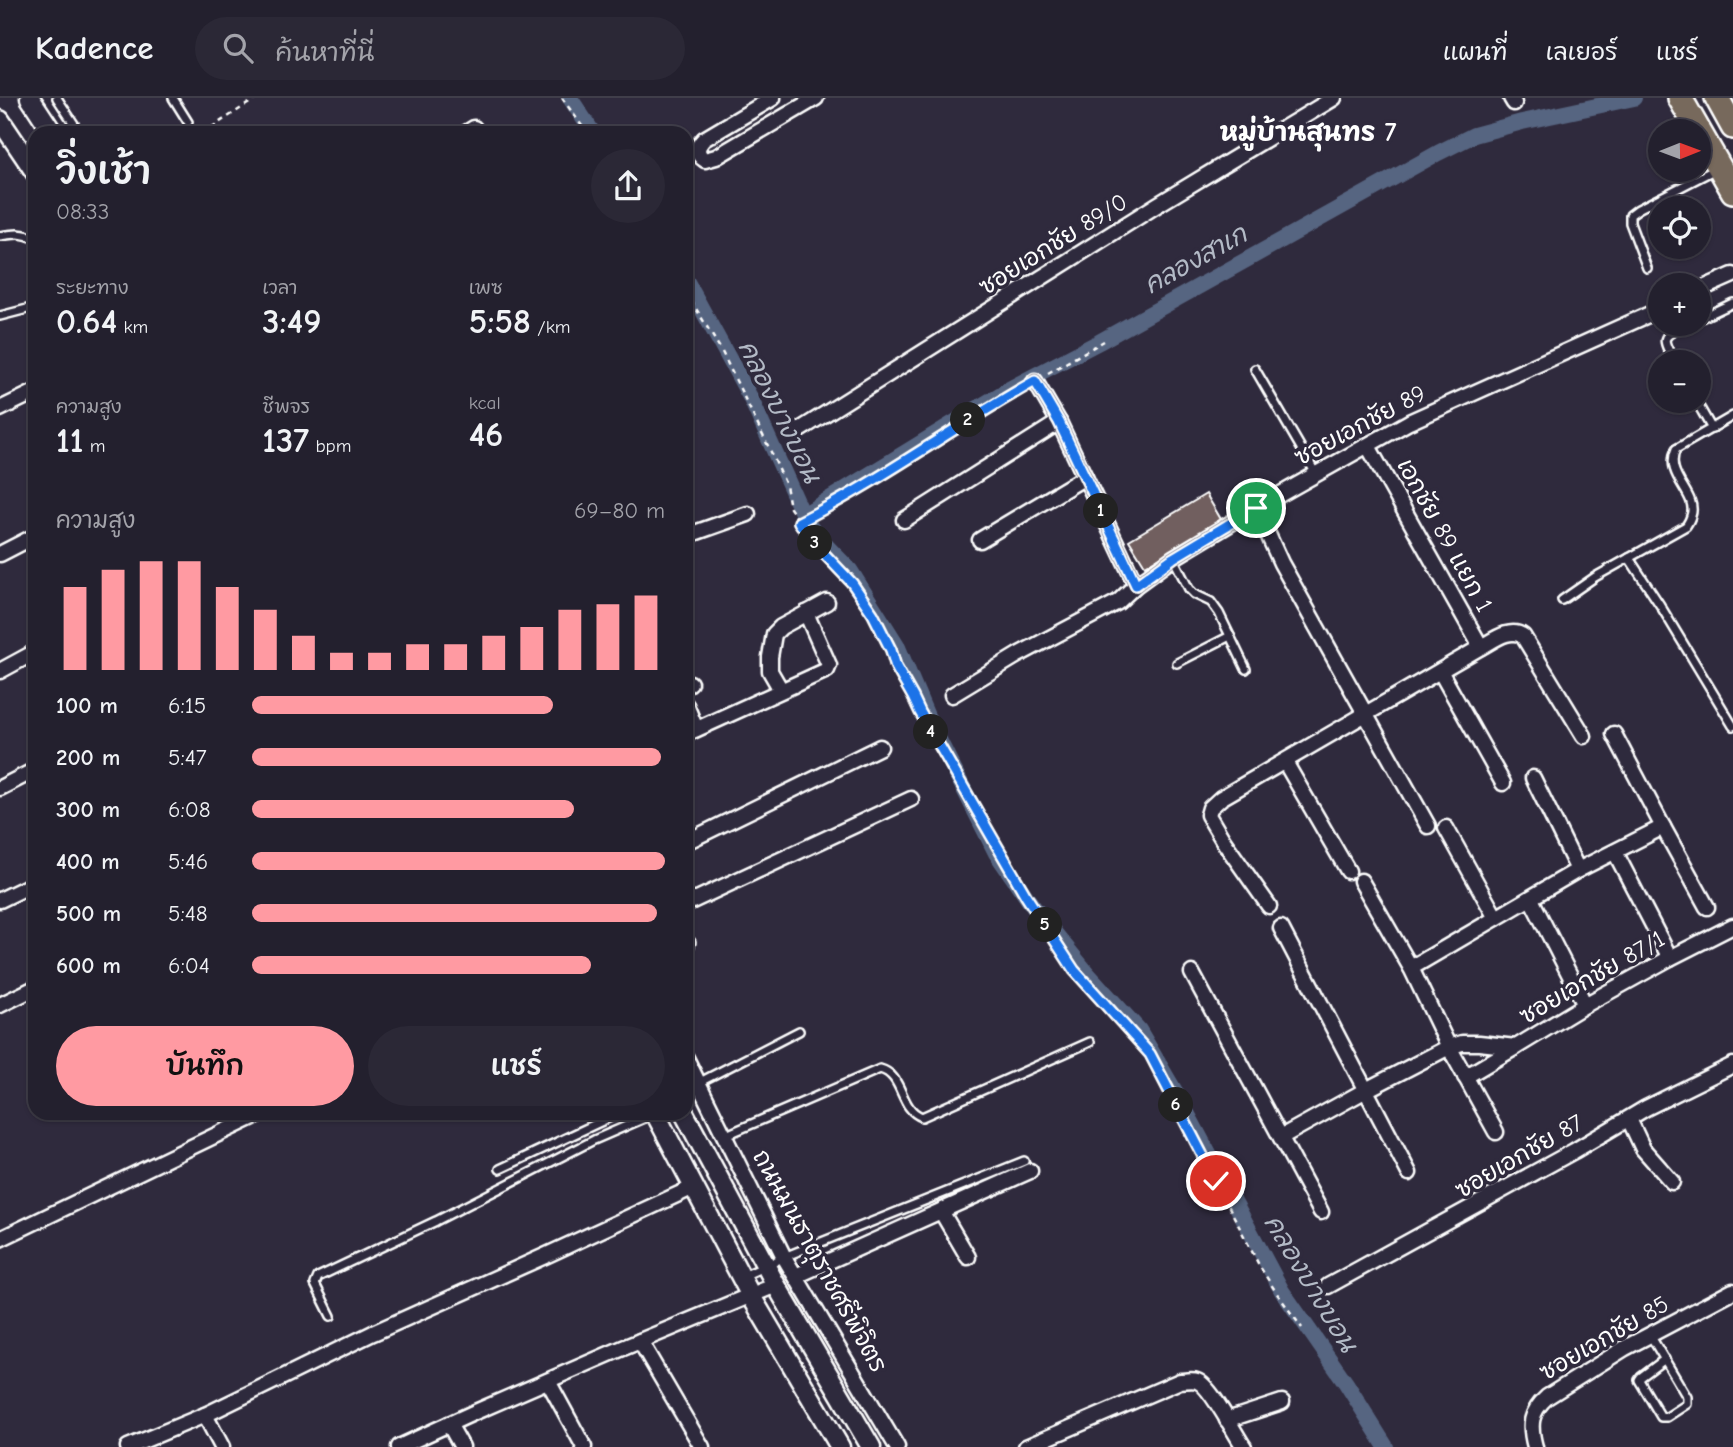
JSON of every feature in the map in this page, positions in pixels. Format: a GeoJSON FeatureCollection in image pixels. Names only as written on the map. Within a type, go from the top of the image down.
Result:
{"type":"FeatureCollection","features":[{"type":"Feature","properties":{"kind":"main road"},"geometry":{"type":"LineString","coordinates":[[1718,99],[1733,127]]}},
{"type":"Feature","properties":{"kind":"main road"},"geometry":{"type":"LineString","coordinates":[[1683,103],[1733,191]]}},
{"type":"Feature","properties":{"kind":"street"},"geometry":{"type":"LineString","coordinates":[[30,98],[48,126]]}},
{"type":"Feature","properties":{"kind":"street"},"geometry":{"type":"LineString","coordinates":[[773,98],[704,139],[698,148],[701,158],[705,160],[716,157],[816,98]]}},
{"type":"Feature","properties":{"kind":"street","name":"ซอยเอกชัย 89/0"},"geometry":{"type":"LineString","coordinates":[[798,431],[1157,205],[1334,98]]}},
{"type":"Feature","properties":{"kind":"street"},"geometry":{"type":"LineString","coordinates":[[0,120],[28,162]]}},
{"type":"Feature","properties":{"kind":"street"},"geometry":{"type":"LineString","coordinates":[[1711,285],[1733,275]]}},
{"type":"Feature","properties":{"kind":"street","name":"ซอยเอกชัย 89"},"geometry":{"type":"LineString","coordinates":[[952,695],[1118,602],[1173,558],[1256,508],[1430,412],[1648,315]]}},
{"type":"Feature","properties":{"kind":"street"},"geometry":{"type":"LineString","coordinates":[[1035,381],[1059,422],[1136,585]]}},
{"type":"Feature","properties":{"kind":"street"},"geometry":{"type":"LineString","coordinates":[[0,409],[28,395]]}},
{"type":"Feature","properties":{"kind":"street"},"geometry":{"type":"LineString","coordinates":[[904,520],[1059,422]]}},
{"type":"Feature","properties":{"kind":"street","name":"เอกชัย 89 แยก 1"},"geometry":{"type":"LineString","coordinates":[[1368,446],[1481,647]]}},
{"type":"Feature","properties":{"kind":"street"},"geometry":{"type":"LineString","coordinates":[[980,540],[1085,477]]}},
{"type":"Feature","properties":{"kind":"street"},"geometry":{"type":"LineString","coordinates":[[1256,508],[1281,563],[1428,826]]}},
{"type":"Feature","properties":{"kind":"street"},"geometry":{"type":"LineString","coordinates":[[693,534],[748,514]]}},
{"type":"Feature","properties":{"kind":"street"},"geometry":{"type":"LineString","coordinates":[[0,554],[28,540]]}},
{"type":"Feature","properties":{"kind":"street"},"geometry":{"type":"LineString","coordinates":[[781,690],[770,671],[774,634],[827,602]]}},
{"type":"Feature","properties":{"kind":"street"},"geometry":{"type":"LineString","coordinates":[[693,731],[829,668],[806,613]]}},
{"type":"Feature","properties":{"kind":"street"},"geometry":{"type":"LineString","coordinates":[[1269,906],[1224,842],[1208,813],[1210,808],[1221,798],[1481,647],[1513,632],[1519,632],[1584,736]]}},
{"type":"Feature","properties":{"kind":"street"},"geometry":{"type":"LineString","coordinates":[[0,671],[28,656]]}},
{"type":"Feature","properties":{"kind":"street"},"geometry":{"type":"LineString","coordinates":[[1440,671],[1503,783]]}},
{"type":"Feature","properties":{"kind":"street"},"geometry":{"type":"LineString","coordinates":[[1614,734],[1707,906]]}},
{"type":"Feature","properties":{"kind":"street"},"geometry":{"type":"LineString","coordinates":[[693,839],[880,747]]}},
{"type":"Feature","properties":{"kind":"street"},"geometry":{"type":"LineString","coordinates":[[1285,762],[1348,871]]}},
{"type":"Feature","properties":{"kind":"street"},"geometry":{"type":"LineString","coordinates":[[0,788],[28,774]]}},
{"type":"Feature","properties":{"kind":"street"},"geometry":{"type":"LineString","coordinates":[[1533,778],[1578,870]]}},
{"type":"Feature","properties":{"kind":"street"},"geometry":{"type":"LineString","coordinates":[[693,901],[911,799]]}},
{"type":"Feature","properties":{"kind":"street"},"geometry":{"type":"LineString","coordinates":[[1411,968],[1578,870],[1662,827]]}},
{"type":"Feature","properties":{"kind":"street"},"geometry":{"type":"LineString","coordinates":[[1446,828],[1496,918]]}},
{"type":"Feature","properties":{"kind":"street"},"geometry":{"type":"LineString","coordinates":[[1615,852],[1670,958]]}},
{"type":"Feature","properties":{"kind":"street"},"geometry":{"type":"LineString","coordinates":[[1361,881],[1411,968],[1449,1047],[1496,1132]]}},
{"type":"Feature","properties":{"kind":"street"},"geometry":{"type":"LineString","coordinates":[[0,900],[28,886]]}},
{"type":"Feature","properties":{"kind":"street"},"geometry":{"type":"LineString","coordinates":[[1531,899],[1585,1005]]}},
{"type":"Feature","properties":{"kind":"street","name":"ซอยเอกชัย 87/1"},"geometry":{"type":"LineString","coordinates":[[1281,1137],[1449,1047],[1479,1043],[1516,1047],[1585,1005],[1733,926]]}},
{"type":"Feature","properties":{"kind":"street"},"geometry":{"type":"LineString","coordinates":[[1281,928],[1409,1173]]}},
{"type":"Feature","properties":{"kind":"street"},"geometry":{"type":"LineString","coordinates":[[1192,973],[1321,1212]]}},
{"type":"Feature","properties":{"kind":"street"},"geometry":{"type":"LineString","coordinates":[[0,1005],[28,991]]}},
{"type":"Feature","properties":{"kind":"street"},"geometry":{"type":"LineString","coordinates":[[1465,1077],[1516,1047]]}},
{"type":"Feature","properties":{"kind":"street","name":"ซอยเอกชัย 87"},"geometry":{"type":"LineString","coordinates":[[1328,1286],[1514,1185],[1646,1108],[1733,1065]]}},
{"type":"Feature","properties":{"kind":"street","name":"ถนนมนธาตุราชศรีพิจิตร"},"geometry":{"type":"LineString","coordinates":[[693,1073],[784,1257],[897,1447]]}},
{"type":"Feature","properties":{"kind":"street"},"geometry":{"type":"LineString","coordinates":[[1629,1119],[1643,1149],[1672,1182]]}},
{"type":"Feature","properties":{"kind":"street"},"geometry":{"type":"LineString","coordinates":[[0,1239],[247,1120]]}},
{"type":"Feature","properties":{"kind":"street"},"geometry":{"type":"LineString","coordinates":[[659,1120],[751,1296],[841,1447]]}},
{"type":"Feature","properties":{"kind":"street","name":"ถนนมนธาตุราชศรีพิจิตร"},"geometry":{"type":"LineString","coordinates":[[688,1120],[776,1285],[871,1447]]}},
{"type":"Feature","properties":{"kind":"street"},"geometry":{"type":"LineString","coordinates":[[796,1276],[941,1211],[1027,1166]]}},
{"type":"Feature","properties":{"kind":"street"},"geometry":{"type":"LineString","coordinates":[[128,1447],[205,1415],[373,1333],[694,1187]]}},
{"type":"Feature","properties":{"kind":"street"},"geometry":{"type":"LineString","coordinates":[[941,1211],[968,1258]]}},
{"type":"Feature","properties":{"kind":"street"},"geometry":{"type":"LineString","coordinates":[[399,1447],[640,1341],[776,1285]]}},
{"type":"Feature","properties":{"kind":"street","name":"ซอยเอกชัย 85"},"geometry":{"type":"LineString","coordinates":[[1535,1447],[1532,1422],[1536,1407],[1562,1386],[1650,1335],[1733,1292]]}},
{"type":"Feature","properties":{"kind":"street"},"geometry":{"type":"LineString","coordinates":[[640,1341],[702,1447]]}},
{"type":"Feature","properties":{"kind":"street"},"geometry":{"type":"LineString","coordinates":[[548,1381],[584,1447]]}},
{"type":"Feature","properties":{"kind":"street"},"geometry":{"type":"LineString","coordinates":[[1026,1447],[1180,1381],[1199,1381],[1208,1390],[1244,1447]]}},
{"type":"Feature","properties":{"kind":"street"},"geometry":{"type":"LineString","coordinates":[[1227,1420],[1282,1402]]}},
{"type":"Feature","properties":{"kind":"street"},"geometry":{"type":"LineString","coordinates":[[205,1415],[222,1447]]}},
{"type":"Feature","properties":{"kind":"street"},"geometry":{"type":"LineString","coordinates":[[449,1424],[462,1447]]}},
{"type":"Feature","properties":{"kind":"lane"},"geometry":{"type":"LineString","coordinates":[[57,98],[75,126]]}},
{"type":"Feature","properties":{"kind":"lane"},"geometry":{"type":"LineString","coordinates":[[173,98],[188,122]]}},
{"type":"Feature","properties":{"kind":"lane"},"geometry":{"type":"LineString","coordinates":[[1647,268],[1630,223],[1630,215],[1720,167]]}},
{"type":"Feature","properties":{"kind":"lane"},"geometry":{"type":"LineString","coordinates":[[0,236],[28,235]]}},
{"type":"Feature","properties":{"kind":"lane"},"geometry":{"type":"LineString","coordinates":[[1711,313],[1733,303]]}},
{"type":"Feature","properties":{"kind":"lane"},"geometry":{"type":"LineString","coordinates":[[0,316],[28,307]]}},
{"type":"Feature","properties":{"kind":"lane"},"geometry":{"type":"LineString","coordinates":[[1255,369],[1316,475]]}},
{"type":"Feature","properties":{"kind":"lane"},"geometry":{"type":"LineString","coordinates":[[1703,413],[1712,429]]}},
{"type":"Feature","properties":{"kind":"lane"},"geometry":{"type":"LineString","coordinates":[[1562,600],[1595,577],[1686,526],[1692,515],[1692,505],[1672,467],[1672,457],[1676,449],[1733,416]]}},
{"type":"Feature","properties":{"kind":"lane"},"geometry":{"type":"LineString","coordinates":[[1173,558],[1189,589],[1211,602],[1219,613],[1246,668]]}},
{"type":"Feature","properties":{"kind":"lane"},"geometry":{"type":"LineString","coordinates":[[1629,558],[1733,726]]}},
{"type":"Feature","properties":{"kind":"lane"},"geometry":{"type":"LineString","coordinates":[[1177,663],[1230,636]]}},
{"type":"Feature","properties":{"kind":"lane"},"geometry":{"type":"LineString","coordinates":[[698,1083],[799,1031]]}},
{"type":"Feature","properties":{"kind":"lane"},"geometry":{"type":"LineString","coordinates":[[724,1136],[880,1069],[888,1071],[895,1078],[912,1111],[922,1117],[1090,1042]]}},
{"type":"Feature","properties":{"kind":"lane"},"geometry":{"type":"LineString","coordinates":[[500,1169],[604,1120]]}},
{"type":"Feature","properties":{"kind":"lane"},"geometry":{"type":"LineString","coordinates":[[331,1316],[315,1284],[318,1277],[639,1120]]}},
{"type":"Feature","properties":{"kind":"lane"},"geometry":{"type":"LineString","coordinates":[[741,1277],[784,1257],[1027,1166]]}},
{"type":"Feature","properties":{"kind":"lane"},"geometry":{"type":"LineString","coordinates":[[1650,1335],[1665,1359],[1688,1401],[1663,1418],[1639,1380],[1665,1359]]}},
{"type":"Feature","properties":{"kind":"path"},"geometry":{"type":"LineString","coordinates":[[214,126],[257,98]]}},
{"type":"Feature","properties":{"kind":"path"},"geometry":{"type":"LineString","coordinates":[[562,98],[582,126]]}},
{"type":"Feature","properties":{"kind":"path"},"geometry":{"type":"LineString","coordinates":[[693,304],[747,401],[786,485],[788,503],[799,522],[815,544],[852,583],[873,614],[891,650],[896,667],[926,724],[1046,928],[1074,970],[1150,1054],[1260,1267],[1302,1328]]}},
{"type":"Feature","properties":{"kind":"path"},"geometry":{"type":"LineString","coordinates":[[799,522],[830,506],[990,406],[1104,341]]}},
{"type":"Feature","properties":{"kind":"building"},"geometry":{"type":"Polygon","coordinates":[[[1206,494],[1222,521],[1145,566],[1129,540],[1206,494]]]}},
{"type":"Feature","properties":{"kind":"waterway","name":"คลองบางบอน"},"geometry":{"type":"LineString","coordinates":[[570,98],[588,126]]}},
{"type":"Feature","properties":{"kind":"waterway","name":"คลองสาเก"},"geometry":{"type":"LineString","coordinates":[[803,515],[1009,389],[1099,342],[1438,153],[1474,135],[1634,98]]}},
{"type":"Feature","properties":{"kind":"waterway","name":"คลองบางบอน"},"geometry":{"type":"LineString","coordinates":[[693,293],[750,397],[803,515],[815,534],[850,570],[897,645],[927,716],[996,853],[1032,905],[1088,974],[1139,1030],[1179,1098],[1282,1291],[1346,1383],[1386,1447]]}},
{"type":"Feature","properties":{"kind":"district","name":"หมู่บ้านสุนทร 7"},"geometry":{"type":"Point","coordinates":[1308,132]}},
{"type":"Feature","properties":{"kind":"route"},"geometry":{"type":"LineString","coordinates":[[1216,1181],[1150,1054],[1074,970],[1026,896],[950,768],[896,667],[891,650],[873,614],[852,583],[815,544],[799,522],[830,506],[1035,381],[1059,422],[1136,585],[1173,558],[1256,508]]}}]}
